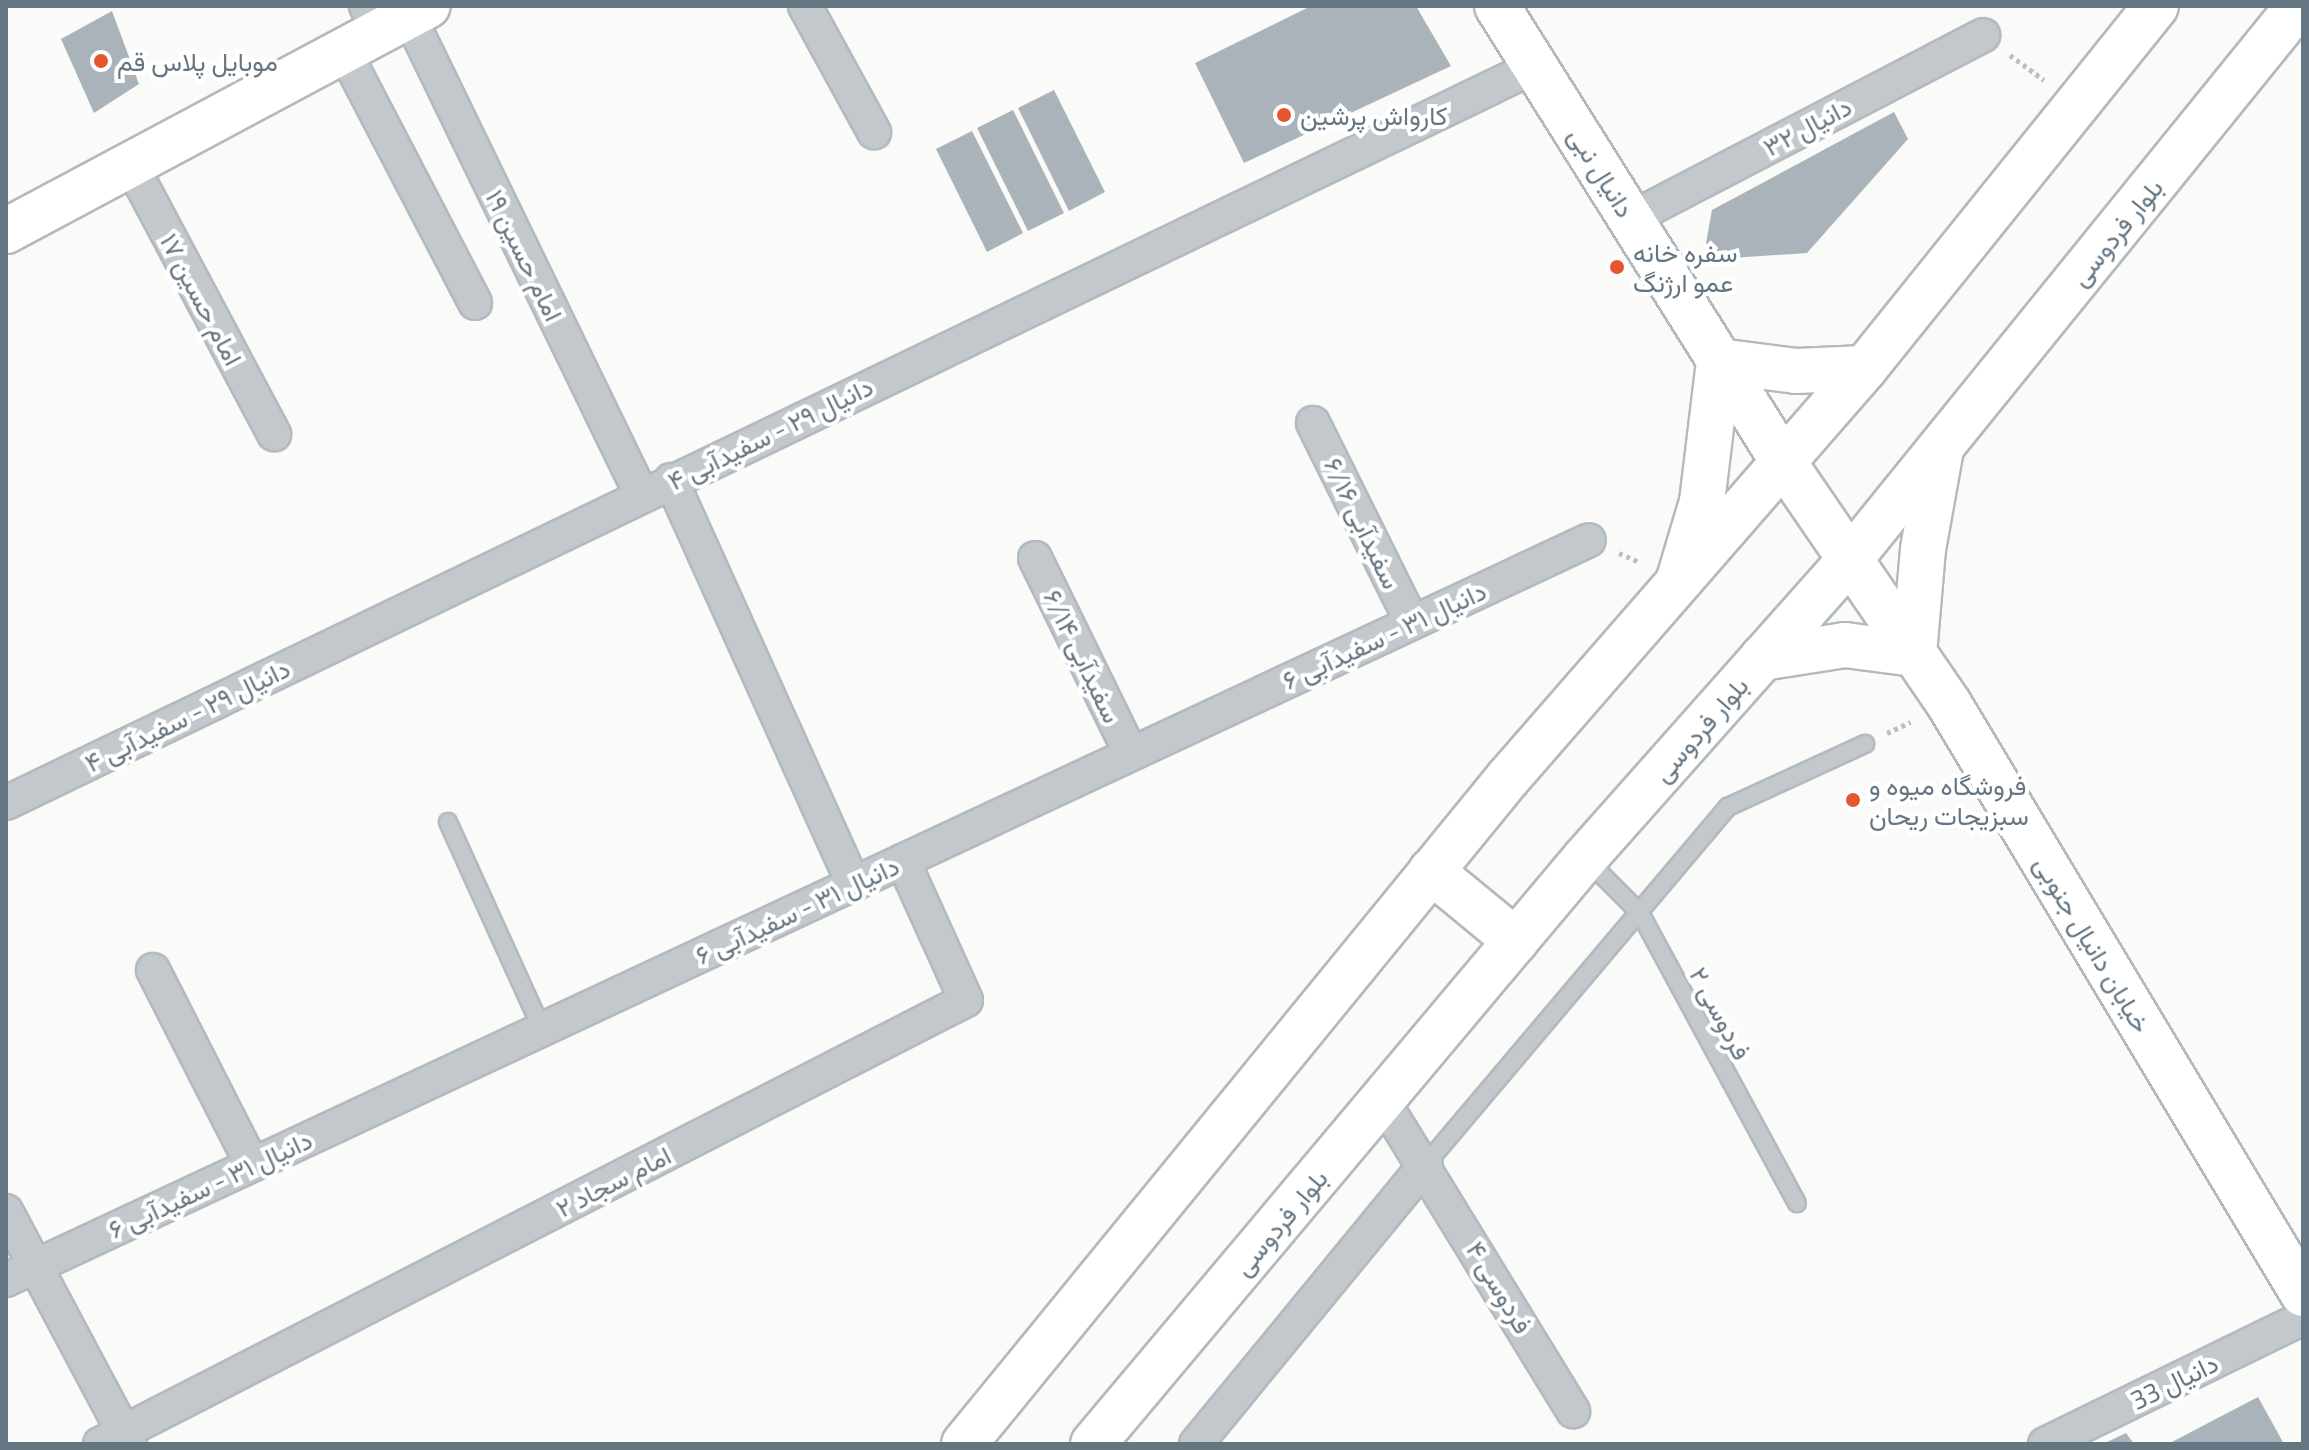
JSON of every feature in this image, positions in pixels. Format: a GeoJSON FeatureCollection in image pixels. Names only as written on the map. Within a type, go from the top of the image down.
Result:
{"type":"FeatureCollection","features":[{"type":"Feature","properties":{"kind":"main road","name":"دانیال نبی"},"geometry":{"type":"LineString","coordinates":[[1497,6],[1782,460],[1851,558]]}},
{"type":"Feature","properties":{"kind":"main road"},"geometry":{"type":"LineString","coordinates":[[964,1444],[1431,871],[1679,579],[1865,368],[2156,6]]}},
{"type":"Feature","properties":{"kind":"main road","name":"بلوار فردوسی"},"geometry":{"type":"LineString","coordinates":[[1093,1444],[1585,858],[1851,558],[2298,6]]}},
{"type":"Feature","properties":{"kind":"main road"},"geometry":{"type":"LineString","coordinates":[[6,231],[131,165],[385,22]]}},
{"type":"Feature","properties":{"kind":"main road"},"geometry":{"type":"LineString","coordinates":[[1679,579],[1702,502],[1719,361],[1796,371],[1865,368]]}},
{"type":"Feature","properties":{"kind":"main road"},"geometry":{"type":"LineString","coordinates":[[1762,658],[1845,645],[1914,654],[1923,549],[1941,449]]}},
{"type":"Feature","properties":{"kind":"main road","name":"خیابان دانیال جنوبی"},"geometry":{"type":"LineString","coordinates":[[1851,558],[1949,704],[2303,1294]]}},
{"type":"Feature","properties":{"kind":"main road"},"geometry":{"type":"LineString","coordinates":[[1431,871],[1516,941]]}},
{"type":"Feature","properties":{"kind":"street"},"geometry":{"type":"LineString","coordinates":[[805,6],[874,132]]}},
{"type":"Feature","properties":{"kind":"street"},"geometry":{"type":"LineString","coordinates":[[385,22],[475,303]]}},
{"type":"Feature","properties":{"kind":"street","name":"امام حسین ۱۹"},"geometry":{"type":"LineString","coordinates":[[385,22],[641,494]]}},
{"type":"Feature","properties":{"kind":"street","name":"دانیال ۳۲"},"geometry":{"type":"LineString","coordinates":[[1632,218],[1983,35]]}},
{"type":"Feature","properties":{"kind":"street","name":"دانیال ۲۹ - سفیدآبی ۴"},"geometry":{"type":"LineString","coordinates":[[6,803],[641,494],[1536,66]]}},
{"type":"Feature","properties":{"kind":"street","name":"امام حسین ۱۷"},"geometry":{"type":"LineString","coordinates":[[131,165],[274,434]]}},
{"type":"Feature","properties":{"kind":"street","name":"سفیدآبی ۶/۱۶"},"geometry":{"type":"LineString","coordinates":[[1313,423],[1412,622]]}},
{"type":"Feature","properties":{"kind":"street"},"geometry":{"type":"LineString","coordinates":[[671,480],[854,885]]}},
{"type":"Feature","properties":{"kind":"street","name":"دانیال ۳۱ - سفیدآبی ۶"},"geometry":{"type":"LineString","coordinates":[[6,1280],[1589,540]]}},
{"type":"Feature","properties":{"kind":"street","name":"سفیدآبی ۶/۱۴"},"geometry":{"type":"LineString","coordinates":[[1035,558],[1131,754]]}},
{"type":"Feature","properties":{"kind":"street","name":"امام سجاد ۲"},"geometry":{"type":"LineString","coordinates":[[118,1440],[966,1000],[903,861]]}},
{"type":"Feature","properties":{"kind":"street"},"geometry":{"type":"LineString","coordinates":[[153,970],[252,1164]]}},
{"type":"Feature","properties":{"kind":"street","name":"فردوسی ۴"},"geometry":{"type":"LineString","coordinates":[[1383,1101],[1426,1164],[1573,1411]]}},
{"type":"Feature","properties":{"kind":"street"},"geometry":{"type":"LineString","coordinates":[[1196,1444],[1426,1164]]}},
{"type":"Feature","properties":{"kind":"street"},"geometry":{"type":"LineString","coordinates":[[6,1211],[118,1440]]}},
{"type":"Feature","properties":{"kind":"street","name":"دانیال 33"},"geometry":{"type":"LineString","coordinates":[[2045,1444],[2303,1318]]}},
{"type":"Feature","properties":{"kind":"lane"},"geometry":{"type":"LineString","coordinates":[[1426,1164],[1728,807],[1865,744]]}},
{"type":"Feature","properties":{"kind":"lane"},"geometry":{"type":"LineString","coordinates":[[448,822],[542,1029]]}},
{"type":"Feature","properties":{"kind":"lane","name":"فردوسی ۲"},"geometry":{"type":"LineString","coordinates":[[1585,858],[1640,913],[1797,1203]]}},
{"type":"Feature","properties":{"kind":"path"},"geometry":{"type":"LineString","coordinates":[[1983,35],[2077,104]]}},
{"type":"Feature","properties":{"kind":"path"},"geometry":{"type":"LineString","coordinates":[[1589,540],[1679,579]]}},
{"type":"Feature","properties":{"kind":"path"},"geometry":{"type":"LineString","coordinates":[[1865,744],[1949,704]]}},
{"type":"Feature","properties":{"kind":"building","name":"کارواش پرشین"},"geometry":{"type":"Polygon","coordinates":[[[1311,6],[1416,6],[1451,66],[1244,163],[1195,63],[1311,6]]]}},
{"type":"Feature","properties":{"kind":"building","name":"موبایل پلاس قم"},"geometry":{"type":"Polygon","coordinates":[[[112,11],[139,84],[94,113],[61,39],[112,11]]]}},
{"type":"Feature","properties":{"kind":"building"},"geometry":{"type":"Polygon","coordinates":[[[1054,90],[1105,192],[1069,211],[1018,108],[1054,90]]]}},
{"type":"Feature","properties":{"kind":"building"},"geometry":{"type":"Polygon","coordinates":[[[1013,110],[1064,213],[1028,231],[977,128],[1013,110]]]}},
{"type":"Feature","properties":{"kind":"building"},"geometry":{"type":"Polygon","coordinates":[[[1894,112],[1908,139],[1807,253],[1715,259],[1706,243],[1712,210],[1894,112]]]}},
{"type":"Feature","properties":{"kind":"building"},"geometry":{"type":"Polygon","coordinates":[[[972,131],[1023,233],[987,252],[936,149],[972,131]]]}},
{"type":"Feature","properties":{"kind":"building"},"geometry":{"type":"Polygon","coordinates":[[[2258,1397],[2284,1444],[2168,1444],[2258,1397]]]}},
{"type":"Feature","properties":{"kind":"building"},"geometry":{"type":"Polygon","coordinates":[[[2126,1433],[2134,1444],[2103,1444],[2126,1433]]]}},
{"type":"Feature","properties":{"kind":"place","name":"موبایل پلاس قم"},"geometry":{"type":"Point","coordinates":[101,61]}},
{"type":"Feature","properties":{"kind":"place","name":"کارواش پرشین"},"geometry":{"type":"Point","coordinates":[1284,115]}},
{"type":"Feature","properties":{"kind":"place","name":"سفره خانه عمو ارژنگ"},"geometry":{"type":"Point","coordinates":[1617,267]}},
{"type":"Feature","properties":{"kind":"place","name":"فروشگاه میوه و سبزیجات ریحان"},"geometry":{"type":"Point","coordinates":[1853,800]}}]}
